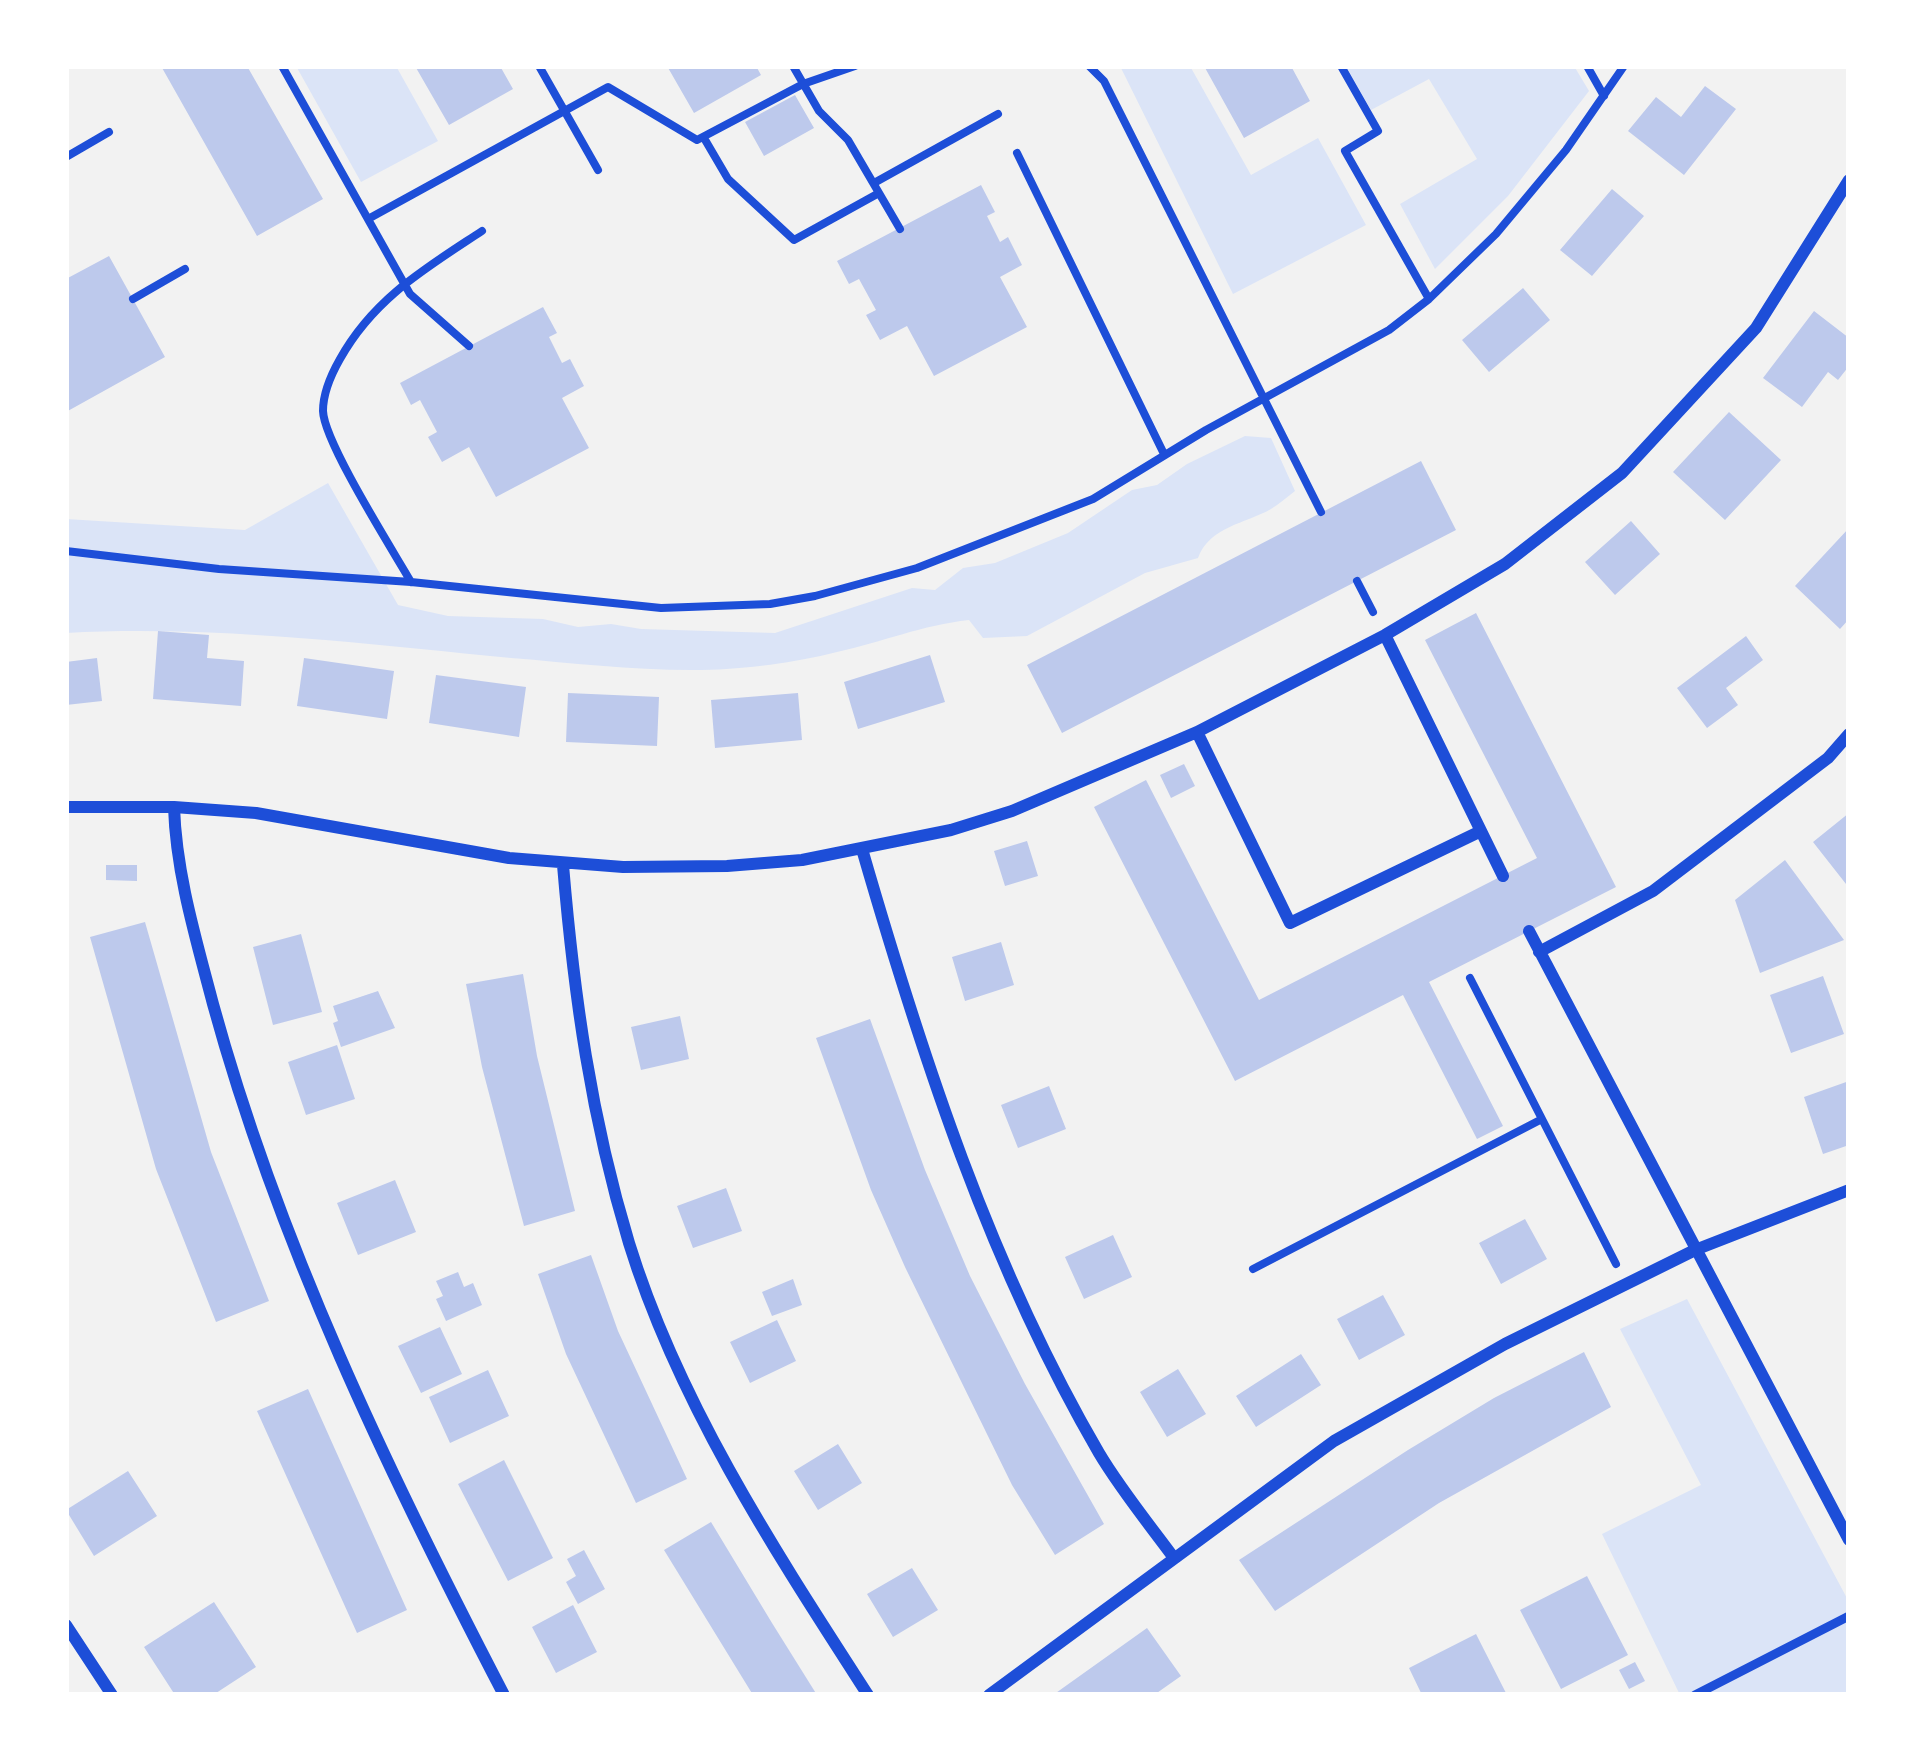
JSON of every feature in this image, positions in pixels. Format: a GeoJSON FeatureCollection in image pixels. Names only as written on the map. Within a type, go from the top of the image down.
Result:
{"type":"FeatureCollection","features":[{"type":"Feature","properties":{"kind":"street"},"geometry":{"type":"LineString","coordinates":[[66,807],[174,806],[256,813],[563,866],[727,866],[802,860],[951,830],[1012,811],[1197,733],[1385,635],[1505,564],[1622,473],[1756,328],[1849,180]]}},
{"type":"Feature","properties":{"kind":"street"},"geometry":{"type":"LineString","coordinates":[[1385,635],[1503,876]]}},
{"type":"Feature","properties":{"kind":"street"},"geometry":{"type":"LineString","coordinates":[[1197,733],[1290,923],[1481,831]]}},
{"type":"Feature","properties":{"kind":"street"},"geometry":{"type":"LineString","coordinates":[[1539,952],[1653,891],[1828,758],[1849,734]]}},
{"type":"Feature","properties":{"kind":"street"},"geometry":{"type":"LineString","coordinates":[[174,806],[175,844],[197,945],[239,1098],[386,1459],[504,1695]]}},
{"type":"Feature","properties":{"kind":"street"},"geometry":{"type":"LineString","coordinates":[[862,849],[947,1118],[993,1237],[1101,1456],[1174,1558]]}},
{"type":"Feature","properties":{"kind":"street"},"geometry":{"type":"LineString","coordinates":[[563,866],[587,1079],[631,1247],[680,1369],[744,1495],[868,1695]]}},
{"type":"Feature","properties":{"kind":"street"},"geometry":{"type":"LineString","coordinates":[[1529,931],[1849,1540]]}},
{"type":"Feature","properties":{"kind":"street"},"geometry":{"type":"LineString","coordinates":[[988,1695],[1334,1441],[1505,1344],[1696,1250],[1849,1190]]}},
{"type":"Feature","properties":{"kind":"street"},"geometry":{"type":"LineString","coordinates":[[66,1625],[112,1695]]}},
{"type":"Feature","properties":{"kind":"lane"},"geometry":{"type":"LineString","coordinates":[[1695,1695],[1849,1616]]}},
{"type":"Feature","properties":{"kind":"path"},"geometry":{"type":"LineString","coordinates":[[282,66],[410,294],[469,346]]}},
{"type":"Feature","properties":{"kind":"path"},"geometry":{"type":"LineString","coordinates":[[539,66],[598,170]]}},
{"type":"Feature","properties":{"kind":"path"},"geometry":{"type":"LineString","coordinates":[[794,66],[819,111],[848,140],[900,229]]}},
{"type":"Feature","properties":{"kind":"path"},"geometry":{"type":"LineString","coordinates":[[368,219],[608,87],[689,139],[704,138],[803,84],[855,66]]}},
{"type":"Feature","properties":{"kind":"path"},"geometry":{"type":"LineString","coordinates":[[1089,66],[1104,81],[1321,512]]}},
{"type":"Feature","properties":{"kind":"path"},"geometry":{"type":"LineString","coordinates":[[1341,66],[1378,131],[1345,151],[1429,299]]}},
{"type":"Feature","properties":{"kind":"path"},"geometry":{"type":"LineString","coordinates":[[1587,66],[1604,96]]}},
{"type":"Feature","properties":{"kind":"path"},"geometry":{"type":"LineString","coordinates":[[66,551],[662,608],[793,600],[917,568],[1093,499],[1164,454],[1372,340],[1429,299],[1496,234],[1566,150],[1624,66]]}},
{"type":"Feature","properties":{"kind":"path"},"geometry":{"type":"LineString","coordinates":[[874,183],[998,114]]}},
{"type":"Feature","properties":{"kind":"path"},"geometry":{"type":"LineString","coordinates":[[66,157],[109,132]]}},
{"type":"Feature","properties":{"kind":"path"},"geometry":{"type":"LineString","coordinates":[[704,138],[728,179],[794,240],[879,193]]}},
{"type":"Feature","properties":{"kind":"path"},"geometry":{"type":"LineString","coordinates":[[1017,153],[1164,454]]}},
{"type":"Feature","properties":{"kind":"path"},"geometry":{"type":"LineString","coordinates":[[411,582],[331,439],[323,411],[328,388],[350,341],[378,305],[404,281],[482,231]]}},
{"type":"Feature","properties":{"kind":"path"},"geometry":{"type":"LineString","coordinates":[[133,298],[185,269]]}},
{"type":"Feature","properties":{"kind":"path"},"geometry":{"type":"LineString","coordinates":[[1358,581],[1366,597]]}},
{"type":"Feature","properties":{"kind":"path"},"geometry":{"type":"LineString","coordinates":[[1470,977],[1628,1287]]}},
{"type":"Feature","properties":{"kind":"path"},"geometry":{"type":"LineString","coordinates":[[1252,1269],[1542,1119]]}},
{"type":"Feature","properties":{"kind":"shaded area"},"geometry":{"type":"Polygon","coordinates":[[[296,66],[396,66],[438,141],[361,182],[296,66]]]}},
{"type":"Feature","properties":{"kind":"shaded area"},"geometry":{"type":"Polygon","coordinates":[[[1120,66],[1190,66],[1251,175],[1318,138],[1366,225],[1233,294],[1120,66]]]}},
{"type":"Feature","properties":{"kind":"shaded area"},"geometry":{"type":"Polygon","coordinates":[[[1346,66],[1574,66],[1589,91],[1508,196],[1435,269],[1400,204],[1477,159],[1429,79],[1371,110],[1346,66]]]}},
{"type":"Feature","properties":{"kind":"shaded area"},"geometry":{"type":"Polygon","coordinates":[[[1245,436],[1271,438],[1295,491],[1271,509],[1220,532],[1198,558],[1145,573],[1027,636],[983,638],[969,620],[787,662],[678,670],[233,634],[66,633],[66,519],[245,530],[328,483],[398,605],[448,616],[543,619],[578,627],[611,624],[775,633],[912,588],[935,590],[963,568],[995,563],[1068,533],[1132,490],[1157,485],[1187,464],[1245,436]]]}},
{"type":"Feature","properties":{"kind":"shaded area"},"geometry":{"type":"Polygon","coordinates":[[[1687,1299],[1849,1602],[1849,1695],[1680,1695],[1602,1534],[1701,1485],[1620,1329],[1687,1299]]]}},
{"type":"Feature","properties":{"kind":"building"},"geometry":{"type":"Polygon","coordinates":[[[161,66],[247,66],[323,199],[257,236],[161,66]]]}},
{"type":"Feature","properties":{"kind":"building"},"geometry":{"type":"Polygon","coordinates":[[[415,66],[500,66],[513,89],[449,125],[415,66]]]}},
{"type":"Feature","properties":{"kind":"building"},"geometry":{"type":"Polygon","coordinates":[[[667,66],[756,66],[761,75],[694,113],[667,66]]]}},
{"type":"Feature","properties":{"kind":"building"},"geometry":{"type":"Polygon","coordinates":[[[1204,66],[1291,66],[1310,101],[1244,138],[1204,66]]]}},
{"type":"Feature","properties":{"kind":"building"},"geometry":{"type":"Polygon","coordinates":[[[1705,86],[1736,109],[1684,175],[1628,131],[1656,97],[1681,117],[1705,86]]]}},
{"type":"Feature","properties":{"kind":"building"},"geometry":{"type":"Polygon","coordinates":[[[795,95],[814,128],[764,156],[745,122],[795,95]]]}},
{"type":"Feature","properties":{"kind":"building"},"geometry":{"type":"Polygon","coordinates":[[[981,185],[995,212],[987,216],[1000,242],[1008,237],[1022,265],[1000,277],[1027,327],[934,376],[907,326],[880,340],[866,315],[876,310],[859,279],[849,284],[837,261],[981,185]]]}},
{"type":"Feature","properties":{"kind":"building"},"geometry":{"type":"Polygon","coordinates":[[[1612,189],[1644,216],[1592,276],[1560,250],[1612,189]]]}},
{"type":"Feature","properties":{"kind":"building"},"geometry":{"type":"Polygon","coordinates":[[[109,256],[165,357],[66,412],[66,279],[109,256]]]}},
{"type":"Feature","properties":{"kind":"building"},"geometry":{"type":"Polygon","coordinates":[[[1523,288],[1550,320],[1489,372],[1462,340],[1523,288]]]}},
{"type":"Feature","properties":{"kind":"building"},"geometry":{"type":"Polygon","coordinates":[[[543,307],[557,333],[549,337],[562,363],[570,359],[584,386],[562,398],[589,448],[496,497],[469,447],[442,462],[428,437],[437,432],[420,400],[411,405],[400,383],[543,307]]]}},
{"type":"Feature","properties":{"kind":"building"},"geometry":{"type":"Polygon","coordinates":[[[1814,311],[1849,338],[1849,366],[1838,380],[1828,372],[1802,407],[1763,378],[1814,311]]]}},
{"type":"Feature","properties":{"kind":"building"},"geometry":{"type":"Polygon","coordinates":[[[1729,412],[1781,460],[1725,520],[1673,472],[1729,412]]]}},
{"type":"Feature","properties":{"kind":"building"},"geometry":{"type":"Polygon","coordinates":[[[1421,461],[1456,530],[1062,733],[1027,665],[1421,461]]]}},
{"type":"Feature","properties":{"kind":"building"},"geometry":{"type":"Polygon","coordinates":[[[1631,521],[1660,554],[1615,595],[1585,562],[1631,521]]]}},
{"type":"Feature","properties":{"kind":"building"},"geometry":{"type":"Polygon","coordinates":[[[1849,528],[1849,619],[1840,629],[1795,586],[1849,528]]]}},
{"type":"Feature","properties":{"kind":"building"},"geometry":{"type":"Polygon","coordinates":[[[1476,613],[1616,887],[1429,982],[1503,1126],[1477,1139],[1403,995],[1235,1081],[1094,807],[1146,780],[1259,1000],[1537,858],[1425,640],[1476,613]]]}},
{"type":"Feature","properties":{"kind":"building"},"geometry":{"type":"Polygon","coordinates":[[[158,631],[209,635],[207,658],[244,661],[241,706],[153,699],[158,631]]]}},
{"type":"Feature","properties":{"kind":"building"},"geometry":{"type":"Polygon","coordinates":[[[1746,636],[1763,660],[1726,688],[1738,705],[1707,728],[1677,688],[1746,636]]]}},
{"type":"Feature","properties":{"kind":"building"},"geometry":{"type":"Polygon","coordinates":[[[930,655],[945,702],[858,729],[844,682],[930,655]]]}},
{"type":"Feature","properties":{"kind":"building"},"geometry":{"type":"Polygon","coordinates":[[[97,658],[102,701],[66,705],[66,662],[97,658]]]}},
{"type":"Feature","properties":{"kind":"building"},"geometry":{"type":"Polygon","coordinates":[[[304,658],[394,671],[387,719],[297,706],[304,658]]]}},
{"type":"Feature","properties":{"kind":"building"},"geometry":{"type":"Polygon","coordinates":[[[436,675],[526,687],[519,737],[429,723],[436,675]]]}},
{"type":"Feature","properties":{"kind":"building"},"geometry":{"type":"Polygon","coordinates":[[[568,693],[659,697],[657,746],[566,742],[568,693]]]}},
{"type":"Feature","properties":{"kind":"building"},"geometry":{"type":"Polygon","coordinates":[[[798,693],[802,740],[715,748],[711,700],[798,693]]]}},
{"type":"Feature","properties":{"kind":"building"},"geometry":{"type":"Polygon","coordinates":[[[1184,764],[1195,786],[1171,798],[1160,775],[1184,764]]]}},
{"type":"Feature","properties":{"kind":"building"},"geometry":{"type":"Polygon","coordinates":[[[1849,813],[1849,882],[1846,884],[1813,842],[1849,813]]]}},
{"type":"Feature","properties":{"kind":"building"},"geometry":{"type":"Polygon","coordinates":[[[1027,841],[1038,876],[1005,886],[994,851],[1027,841]]]}},
{"type":"Feature","properties":{"kind":"building"},"geometry":{"type":"Polygon","coordinates":[[[1785,860],[1844,940],[1760,973],[1735,900],[1785,860]]]}},
{"type":"Feature","properties":{"kind":"building"},"geometry":{"type":"Polygon","coordinates":[[[106,865],[137,865],[137,881],[106,880],[106,865]]]}},
{"type":"Feature","properties":{"kind":"building"},"geometry":{"type":"Polygon","coordinates":[[[145,922],[211,1152],[269,1301],[216,1322],[156,1169],[90,937],[145,922]]]}},
{"type":"Feature","properties":{"kind":"building"},"geometry":{"type":"Polygon","coordinates":[[[301,934],[322,1012],[273,1025],[253,947],[301,934]]]}},
{"type":"Feature","properties":{"kind":"building"},"geometry":{"type":"Polygon","coordinates":[[[1001,942],[1014,985],[965,1001],[952,957],[1001,942]]]}},
{"type":"Feature","properties":{"kind":"building"},"geometry":{"type":"Polygon","coordinates":[[[523,974],[537,1056],[575,1211],[524,1226],[482,1067],[466,984],[523,974]]]}},
{"type":"Feature","properties":{"kind":"building"},"geometry":{"type":"Polygon","coordinates":[[[1823,976],[1844,1034],[1791,1053],[1770,995],[1823,976]]]}},
{"type":"Feature","properties":{"kind":"building"},"geometry":{"type":"Polygon","coordinates":[[[378,991],[395,1028],[341,1047],[333,1006],[378,991]]]}},
{"type":"Feature","properties":{"kind":"building"},"geometry":{"type":"Polygon","coordinates":[[[680,1016],[689,1059],[641,1070],[631,1027],[680,1016]]]}},
{"type":"Feature","properties":{"kind":"building"},"geometry":{"type":"Polygon","coordinates":[[[870,1019],[970,1276],[1104,1524],[1055,1555],[1012,1485],[905,1267],[871,1190],[816,1038],[870,1019]]]}},
{"type":"Feature","properties":{"kind":"building"},"geometry":{"type":"Polygon","coordinates":[[[337,1045],[355,1099],[306,1115],[288,1062],[337,1045]]]}},
{"type":"Feature","properties":{"kind":"building"},"geometry":{"type":"Polygon","coordinates":[[[1849,1081],[1849,1145],[1823,1154],[1804,1097],[1849,1081]]]}},
{"type":"Feature","properties":{"kind":"building"},"geometry":{"type":"Polygon","coordinates":[[[1049,1086],[1066,1129],[1018,1148],[1001,1105],[1049,1086]]]}},
{"type":"Feature","properties":{"kind":"building"},"geometry":{"type":"Polygon","coordinates":[[[395,1180],[416,1232],[358,1255],[337,1203],[395,1180]]]}},
{"type":"Feature","properties":{"kind":"building"},"geometry":{"type":"Polygon","coordinates":[[[726,1188],[742,1231],[693,1248],[677,1206],[726,1188]]]}},
{"type":"Feature","properties":{"kind":"building"},"geometry":{"type":"Polygon","coordinates":[[[1525,1219],[1547,1259],[1501,1284],[1479,1243],[1525,1219]]]}},
{"type":"Feature","properties":{"kind":"building"},"geometry":{"type":"Polygon","coordinates":[[[1113,1235],[1132,1277],[1084,1299],[1065,1257],[1113,1235]]]}},
{"type":"Feature","properties":{"kind":"building"},"geometry":{"type":"Polygon","coordinates":[[[591,1255],[618,1331],[687,1479],[636,1503],[566,1354],[538,1274],[591,1255]]]}},
{"type":"Feature","properties":{"kind":"building"},"geometry":{"type":"Polygon","coordinates":[[[458,1272],[464,1287],[473,1283],[482,1305],[446,1321],[436,1299],[443,1296],[436,1281],[458,1272]]]}},
{"type":"Feature","properties":{"kind":"building"},"geometry":{"type":"Polygon","coordinates":[[[793,1279],[802,1305],[772,1316],[762,1292],[793,1279]]]}},
{"type":"Feature","properties":{"kind":"building"},"geometry":{"type":"Polygon","coordinates":[[[1383,1295],[1405,1335],[1359,1360],[1337,1319],[1383,1295]]]}},
{"type":"Feature","properties":{"kind":"building"},"geometry":{"type":"Polygon","coordinates":[[[777,1320],[796,1361],[750,1383],[730,1342],[777,1320]]]}},
{"type":"Feature","properties":{"kind":"building"},"geometry":{"type":"Polygon","coordinates":[[[440,1327],[462,1374],[421,1393],[398,1346],[440,1327]]]}},
{"type":"Feature","properties":{"kind":"building"},"geometry":{"type":"Polygon","coordinates":[[[1584,1352],[1611,1407],[1439,1503],[1275,1611],[1239,1560],[1494,1398],[1584,1352]]]}},
{"type":"Feature","properties":{"kind":"building"},"geometry":{"type":"Polygon","coordinates":[[[1301,1354],[1321,1385],[1256,1427],[1236,1396],[1301,1354]]]}},
{"type":"Feature","properties":{"kind":"building"},"geometry":{"type":"Polygon","coordinates":[[[1178,1369],[1206,1414],[1167,1437],[1140,1392],[1178,1369]]]}},
{"type":"Feature","properties":{"kind":"building"},"geometry":{"type":"Polygon","coordinates":[[[488,1370],[509,1416],[450,1443],[429,1397],[488,1370]]]}},
{"type":"Feature","properties":{"kind":"building"},"geometry":{"type":"Polygon","coordinates":[[[308,1389],[407,1610],[357,1633],[257,1411],[308,1389]]]}},
{"type":"Feature","properties":{"kind":"building"},"geometry":{"type":"Polygon","coordinates":[[[838,1444],[862,1483],[818,1510],[794,1471],[838,1444]]]}},
{"type":"Feature","properties":{"kind":"building"},"geometry":{"type":"Polygon","coordinates":[[[504,1460],[553,1558],[508,1581],[458,1484],[504,1460]]]}},
{"type":"Feature","properties":{"kind":"building"},"geometry":{"type":"Polygon","coordinates":[[[128,1471],[157,1516],[94,1556],[66,1510],[128,1471]]]}},
{"type":"Feature","properties":{"kind":"building"},"geometry":{"type":"Polygon","coordinates":[[[711,1522],[817,1695],[753,1695],[664,1550],[711,1522]]]}},
{"type":"Feature","properties":{"kind":"building"},"geometry":{"type":"Polygon","coordinates":[[[584,1550],[605,1589],[578,1604],[566,1582],[576,1576],[567,1559],[584,1550]]]}},
{"type":"Feature","properties":{"kind":"building"},"geometry":{"type":"Polygon","coordinates":[[[912,1568],[938,1610],[893,1637],[867,1594],[912,1568]]]}},
{"type":"Feature","properties":{"kind":"building"},"geometry":{"type":"Polygon","coordinates":[[[1587,1576],[1628,1655],[1561,1689],[1520,1610],[1587,1576]]]}},
{"type":"Feature","properties":{"kind":"building"},"geometry":{"type":"Polygon","coordinates":[[[214,1602],[256,1667],[213,1695],[175,1695],[144,1647],[214,1602]]]}},
{"type":"Feature","properties":{"kind":"building"},"geometry":{"type":"Polygon","coordinates":[[[573,1605],[597,1652],[556,1673],[532,1627],[573,1605]]]}},
{"type":"Feature","properties":{"kind":"building"},"geometry":{"type":"Polygon","coordinates":[[[1147,1628],[1181,1676],[1154,1695],[1053,1695],[1147,1628]]]}},
{"type":"Feature","properties":{"kind":"building"},"geometry":{"type":"Polygon","coordinates":[[[1476,1634],[1507,1695],[1422,1695],[1409,1668],[1476,1634]]]}},
{"type":"Feature","properties":{"kind":"building"},"geometry":{"type":"Polygon","coordinates":[[[1635,1662],[1645,1681],[1629,1689],[1619,1670],[1635,1662]]]}}]}
